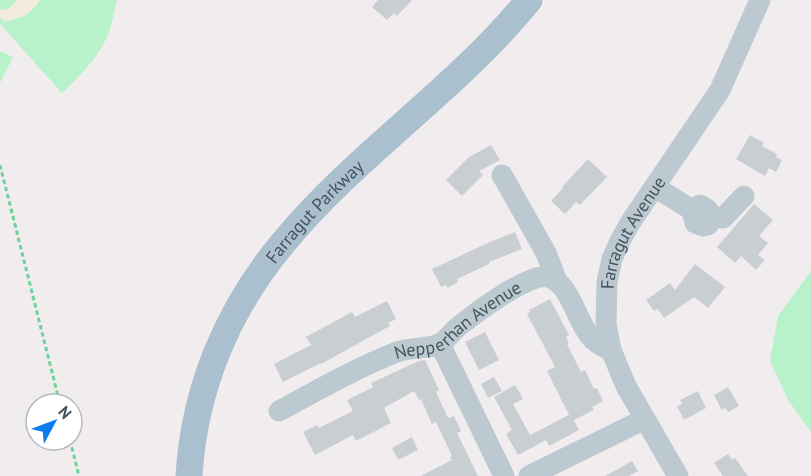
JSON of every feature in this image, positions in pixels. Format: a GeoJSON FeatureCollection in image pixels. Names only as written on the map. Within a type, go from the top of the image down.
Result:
{"type":"FeatureCollection","features":[{"type":"Feature","properties":{"kind":"main road","name":"Farragut Parkway"},"geometry":{"type":"LineString","coordinates":[[189,476],[196,418],[211,365],[235,314],[265,266],[320,203],[484,50],[529,0]]}},
{"type":"Feature","properties":{"kind":"street","name":"Farragut Avenue"},"geometry":{"type":"LineString","coordinates":[[678,476],[626,386],[611,350],[606,324],[607,282],[612,259],[620,241],[720,90],[760,0]]}},
{"type":"Feature","properties":{"kind":"street"},"geometry":{"type":"LineString","coordinates":[[502,175],[546,253],[557,281],[565,290],[589,335],[600,346],[611,350]]}},
{"type":"Feature","properties":{"kind":"street"},"geometry":{"type":"LineString","coordinates":[[655,187],[692,210],[700,206],[707,209],[713,217],[723,218],[744,196]]}},
{"type":"Feature","properties":{"kind":"street","name":"Nepperhan Avenue"},"geometry":{"type":"LineString","coordinates":[[279,411],[373,361],[404,350],[440,344],[488,304],[531,279],[546,276],[557,281]]}},
{"type":"Feature","properties":{"kind":"street"},"geometry":{"type":"LineString","coordinates":[[440,344],[504,476]]}},
{"type":"Feature","properties":{"kind":"street"},"geometry":{"type":"LineString","coordinates":[[529,476],[645,419]]}},
{"type":"Feature","properties":{"kind":"path"},"geometry":{"type":"LineString","coordinates":[[0,165],[57,392]]}},
{"type":"Feature","properties":{"kind":"path"},"geometry":{"type":"LineString","coordinates":[[73,452],[79,476]]}},
{"type":"Feature","properties":{"kind":"green space"},"geometry":{"type":"Polygon","coordinates":[[[0,0],[117,0],[103,45],[87,67],[62,93],[0,24],[0,0]]]}},
{"type":"Feature","properties":{"kind":"green space"},"geometry":{"type":"Polygon","coordinates":[[[0,51],[13,57],[0,83],[0,51]]]}},
{"type":"Feature","properties":{"kind":"green space"},"geometry":{"type":"Polygon","coordinates":[[[811,271],[811,432],[788,400],[770,361],[778,316],[811,271]]]}},
{"type":"Feature","properties":{"kind":"sand"},"geometry":{"type":"Polygon","coordinates":[[[17,0],[40,0],[25,15],[4,21],[0,17],[0,9],[7,10],[17,0]]]}},
{"type":"Feature","properties":{"kind":"building"},"geometry":{"type":"Polygon","coordinates":[[[378,0],[412,0],[397,16],[394,13],[387,20],[372,7],[378,0]]]}},
{"type":"Feature","properties":{"kind":"building"},"geometry":{"type":"Polygon","coordinates":[[[750,135],[764,143],[762,146],[777,154],[776,157],[782,160],[776,172],[769,168],[765,176],[736,159],[750,135]]]}},
{"type":"Feature","properties":{"kind":"building"},"geometry":{"type":"Polygon","coordinates":[[[491,145],[500,160],[479,171],[483,175],[462,196],[446,180],[469,157],[491,145]]]}},
{"type":"Feature","properties":{"kind":"building"},"geometry":{"type":"Polygon","coordinates":[[[588,159],[607,177],[580,205],[576,202],[565,214],[551,201],[588,159]]]}},
{"type":"Feature","properties":{"kind":"building"},"geometry":{"type":"Polygon","coordinates":[[[754,204],[773,220],[759,236],[768,243],[758,255],[765,260],[756,270],[741,256],[735,263],[717,247],[754,204]]]}},
{"type":"Feature","properties":{"kind":"building"},"geometry":{"type":"Polygon","coordinates":[[[515,232],[522,249],[489,262],[457,279],[458,282],[447,288],[446,285],[441,287],[432,269],[515,232]]]}},
{"type":"Feature","properties":{"kind":"building"},"geometry":{"type":"Polygon","coordinates":[[[695,264],[725,287],[708,308],[694,297],[664,318],[658,309],[654,311],[646,300],[670,283],[675,290],[695,264]]]}},
{"type":"Feature","properties":{"kind":"building"},"geometry":{"type":"Polygon","coordinates":[[[550,299],[569,335],[566,337],[569,343],[567,344],[581,372],[585,370],[603,401],[592,407],[594,410],[574,420],[579,430],[549,446],[546,440],[518,455],[506,434],[512,430],[494,397],[515,385],[523,399],[513,404],[530,435],[569,415],[547,371],[555,367],[527,314],[529,310],[550,299]]]}},
{"type":"Feature","properties":{"kind":"building"},"geometry":{"type":"Polygon","coordinates":[[[387,301],[396,319],[388,323],[390,326],[283,382],[274,364],[311,345],[306,337],[352,312],[355,317],[387,301]]]}},
{"type":"Feature","properties":{"kind":"building"},"geometry":{"type":"Polygon","coordinates":[[[485,332],[499,360],[479,370],[465,342],[485,332]]]}},
{"type":"Feature","properties":{"kind":"building"},"geometry":{"type":"Polygon","coordinates":[[[425,360],[439,390],[436,392],[448,418],[454,416],[461,431],[457,433],[478,476],[421,476],[452,460],[450,457],[452,456],[436,422],[432,424],[421,399],[419,400],[414,391],[384,408],[391,423],[356,441],[353,435],[315,455],[303,432],[317,425],[319,428],[353,411],[347,400],[373,387],[371,383],[425,360]]]}},
{"type":"Feature","properties":{"kind":"building"},"geometry":{"type":"Polygon","coordinates":[[[494,377],[502,391],[488,398],[481,384],[494,377]]]}},
{"type":"Feature","properties":{"kind":"building"},"geometry":{"type":"Polygon","coordinates":[[[728,387],[739,406],[728,412],[725,408],[722,410],[714,395],[728,387]]]}},
{"type":"Feature","properties":{"kind":"building"},"geometry":{"type":"Polygon","coordinates":[[[698,391],[706,408],[684,420],[677,406],[682,404],[680,400],[698,391]]]}},
{"type":"Feature","properties":{"kind":"building"},"geometry":{"type":"Polygon","coordinates":[[[412,437],[418,450],[398,460],[392,448],[412,437]]]}},
{"type":"Feature","properties":{"kind":"building"},"geometry":{"type":"Polygon","coordinates":[[[728,454],[732,460],[735,458],[748,476],[723,476],[714,463],[728,454]]]}},
{"type":"Feature","properties":{"kind":"building"},"geometry":{"type":"Polygon","coordinates":[[[632,461],[638,471],[629,476],[605,476],[632,461]]]}}]}
